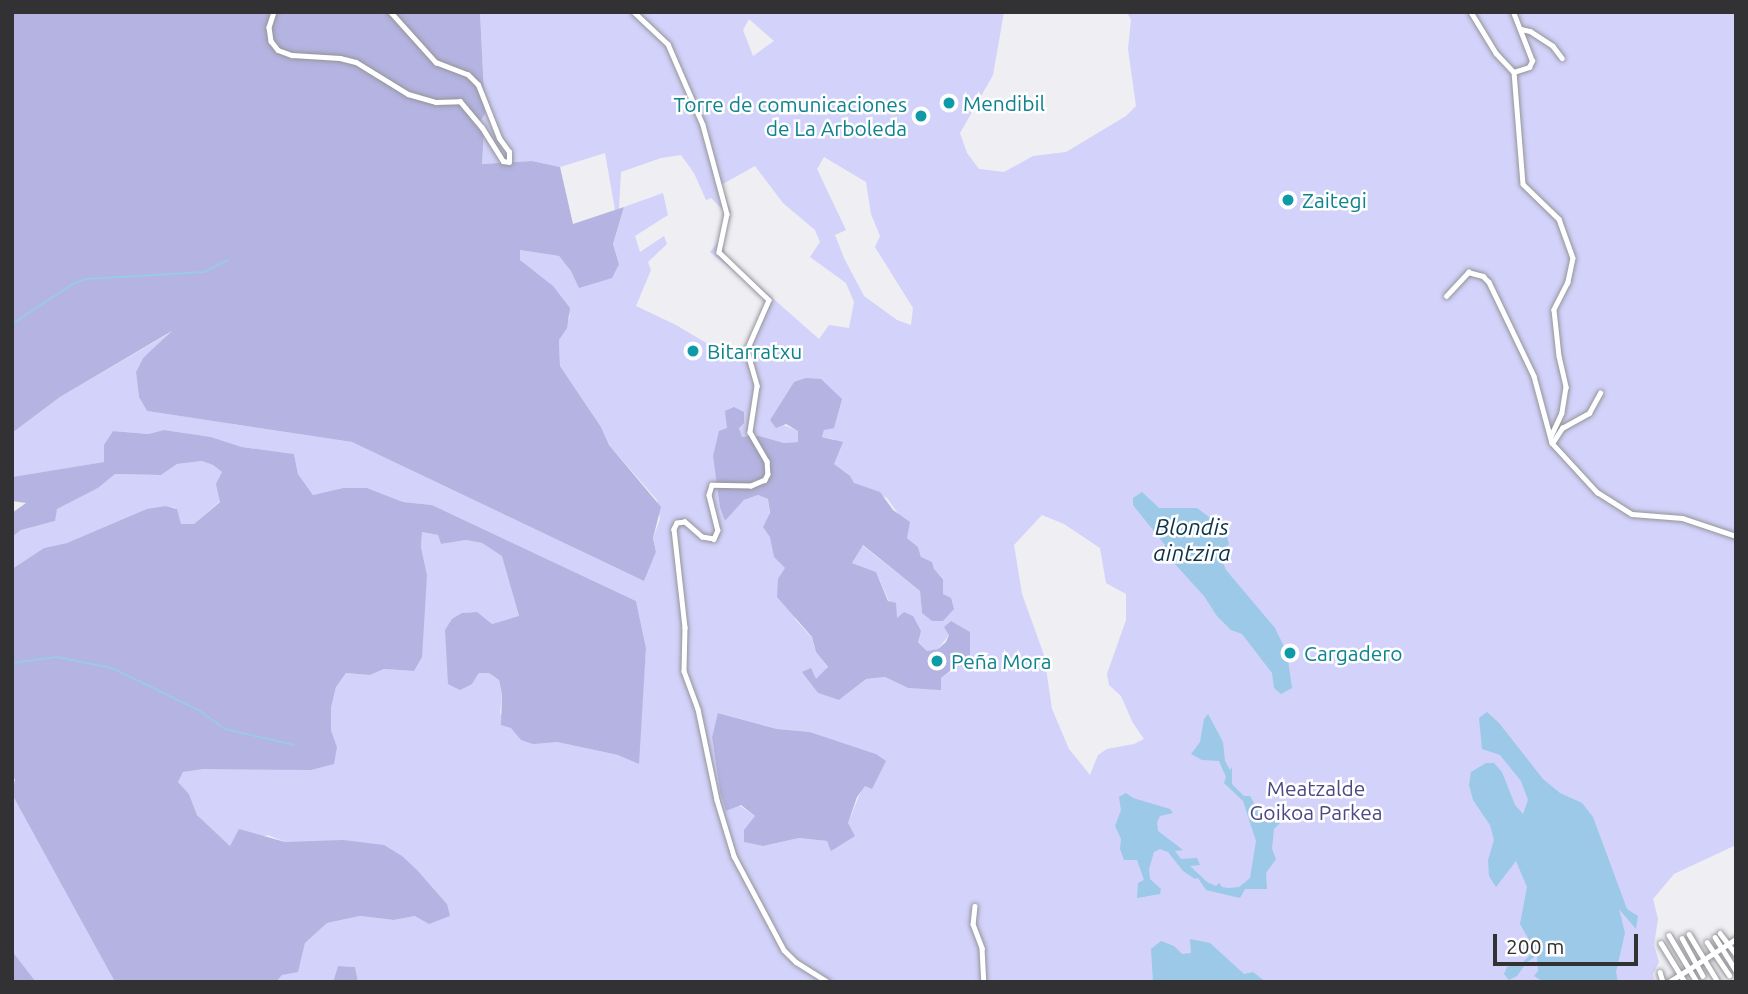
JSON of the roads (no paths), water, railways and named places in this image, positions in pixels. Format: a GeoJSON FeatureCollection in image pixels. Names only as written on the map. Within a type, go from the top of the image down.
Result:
{"type":"FeatureCollection","features":[{"type":"Feature","properties":{"kind":"street"},"geometry":{"type":"LineString","coordinates":[[274,12],[268,27],[271,41],[278,50],[292,55],[340,58],[356,62],[408,94],[436,102],[460,101],[482,127],[503,161],[509,162],[509,152],[499,138],[478,85],[468,75],[436,63],[390,12]]}},
{"type":"Feature","properties":{"kind":"street"},"geometry":{"type":"LineString","coordinates":[[634,12],[668,44],[703,125],[723,197],[727,223],[719,252],[769,300],[747,350],[757,386],[750,432],[767,461],[768,474],[765,480],[751,486],[712,485],[709,495],[719,530],[714,539],[702,537],[685,522],[677,523],[674,529],[685,627],[684,671],[698,709],[717,800],[737,863],[784,950],[796,962],[828,982]]}},
{"type":"Feature","properties":{"kind":"street"},"geometry":{"type":"LineString","coordinates":[[1471,12],[1496,53],[1514,72],[1518,96],[1522,178],[1559,219],[1573,258],[1568,282],[1554,310],[1559,356],[1566,387],[1562,413],[1551,440]]}},
{"type":"Feature","properties":{"kind":"street"},"geometry":{"type":"LineString","coordinates":[[1513,12],[1521,29],[1531,65],[1514,72]]}},
{"type":"Feature","properties":{"kind":"street"},"geometry":{"type":"LineString","coordinates":[[1521,29],[1530,31],[1553,46],[1562,58]]}},
{"type":"Feature","properties":{"kind":"street"},"geometry":{"type":"LineString","coordinates":[[1446,296],[1468,272],[1483,276],[1489,282],[1534,376],[1551,440],[1597,492],[1632,514],[1682,518],[1736,536]]}},
{"type":"Feature","properties":{"kind":"street"},"geometry":{"type":"LineString","coordinates":[[1551,440],[1562,428],[1589,413],[1600,393]]}},
{"type":"Feature","properties":{"kind":"street"},"geometry":{"type":"LineString","coordinates":[[975,906],[973,924],[982,948],[984,982]]}},
{"type":"Feature","properties":{"kind":"street"},"geometry":{"type":"LineString","coordinates":[[1720,933],[1736,954]]}},
{"type":"Feature","properties":{"kind":"street"},"geometry":{"type":"LineString","coordinates":[[1689,934],[1718,982]]}},
{"type":"Feature","properties":{"kind":"street"},"geometry":{"type":"LineString","coordinates":[[1668,935],[1695,981],[1711,971]]}},
{"type":"Feature","properties":{"kind":"street"},"geometry":{"type":"LineString","coordinates":[[1714,937],[1735,971]]}},
{"type":"Feature","properties":{"kind":"street"},"geometry":{"type":"LineString","coordinates":[[1682,938],[1703,976]]}},
{"type":"Feature","properties":{"kind":"street"},"geometry":{"type":"LineString","coordinates":[[1669,982],[1680,972],[1736,939]]}},
{"type":"Feature","properties":{"kind":"street"},"geometry":{"type":"LineString","coordinates":[[1707,942],[1729,975]]}},
{"type":"Feature","properties":{"kind":"street"},"geometry":{"type":"LineString","coordinates":[[1661,943],[1685,982]]}},
{"type":"Feature","properties":{"kind":"street"},"geometry":{"type":"LineString","coordinates":[[1660,972],[1663,982]]}},
{"type":"Feature","properties":{"kind":"water","name":"Blondis aintzira"},"geometry":{"type":"Polygon","coordinates":[[[1142,492],[1159,508],[1197,508],[1216,522],[1218,532],[1227,537],[1229,544],[1221,558],[1226,570],[1275,628],[1287,653],[1292,688],[1281,694],[1274,688],[1272,673],[1242,634],[1231,630],[1217,616],[1204,596],[1164,552],[1165,545],[1133,505],[1133,498],[1142,492]]]}},
{"type":"Feature","properties":{"kind":"water"},"geometry":{"type":"Polygon","coordinates":[[[1487,712],[1499,723],[1543,779],[1560,793],[1582,803],[1593,817],[1627,909],[1638,916],[1636,929],[1619,909],[1625,933],[1616,972],[1618,982],[1544,982],[1534,976],[1538,971],[1537,955],[1526,963],[1517,976],[1509,980],[1504,974],[1507,967],[1523,962],[1535,950],[1520,924],[1527,887],[1516,861],[1496,887],[1489,876],[1488,860],[1494,840],[1490,825],[1473,800],[1469,785],[1471,772],[1486,763],[1494,763],[1502,772],[1515,805],[1523,814],[1528,800],[1521,781],[1500,755],[1482,749],[1479,718],[1487,712]]]}},
{"type":"Feature","properties":{"kind":"water"},"geometry":{"type":"Polygon","coordinates":[[[1208,714],[1223,742],[1225,761],[1230,770],[1232,767],[1232,784],[1244,796],[1250,796],[1259,812],[1258,821],[1261,823],[1264,819],[1268,823],[1276,817],[1285,818],[1274,829],[1272,849],[1276,859],[1266,873],[1267,889],[1245,889],[1240,898],[1206,890],[1198,878],[1195,879],[1183,871],[1168,852],[1160,849],[1154,852],[1149,869],[1150,879],[1161,889],[1160,894],[1137,898],[1138,883],[1144,880],[1137,860],[1124,860],[1120,849],[1121,839],[1115,826],[1121,810],[1119,797],[1126,793],[1133,798],[1170,809],[1173,813],[1160,816],[1157,822],[1158,831],[1183,850],[1175,851],[1181,859],[1197,858],[1200,865],[1190,866],[1207,882],[1216,886],[1219,883],[1228,888],[1239,887],[1250,878],[1256,841],[1243,801],[1224,783],[1226,777],[1219,761],[1202,760],[1191,754],[1200,742],[1204,719],[1208,714]]]}},
{"type":"Feature","properties":{"kind":"water"},"geometry":{"type":"Polygon","coordinates":[[[1190,939],[1210,943],[1244,974],[1253,972],[1266,982],[1153,982],[1151,949],[1161,941],[1174,946],[1182,954],[1191,953],[1190,939]]]}},
{"type":"Feature","properties":{"kind":"waterway"},"geometry":{"type":"LineString","coordinates":[[12,324],[73,284],[86,279],[204,272],[228,260]]}},
{"type":"Feature","properties":{"kind":"waterway"},"geometry":{"type":"LineString","coordinates":[[12,663],[57,657],[112,668],[200,711],[225,729],[294,745]]}},
{"type":"Feature","properties":{"kind":"place","name":"Mendibil"},"geometry":{"type":"Point","coordinates":[949,103]}},
{"type":"Feature","properties":{"kind":"place","name":"Torre de comunicaciones de La Arboleda"},"geometry":{"type":"Point","coordinates":[921,116]}},
{"type":"Feature","properties":{"kind":"place","name":"Zaitegi"},"geometry":{"type":"Point","coordinates":[1288,200]}},
{"type":"Feature","properties":{"kind":"place","name":"Bitarratxu"},"geometry":{"type":"Point","coordinates":[693,351]}},
{"type":"Feature","properties":{"kind":"place","name":"Cargadero"},"geometry":{"type":"Point","coordinates":[1290,653]}},
{"type":"Feature","properties":{"kind":"place","name":"Peña Mora"},"geometry":{"type":"Point","coordinates":[937,661]}},
{"type":"Feature","properties":{"kind":"park label","name":"Meatzalde Goikoa Parkea"},"geometry":{"type":"Point","coordinates":[1316,800]}}]}
